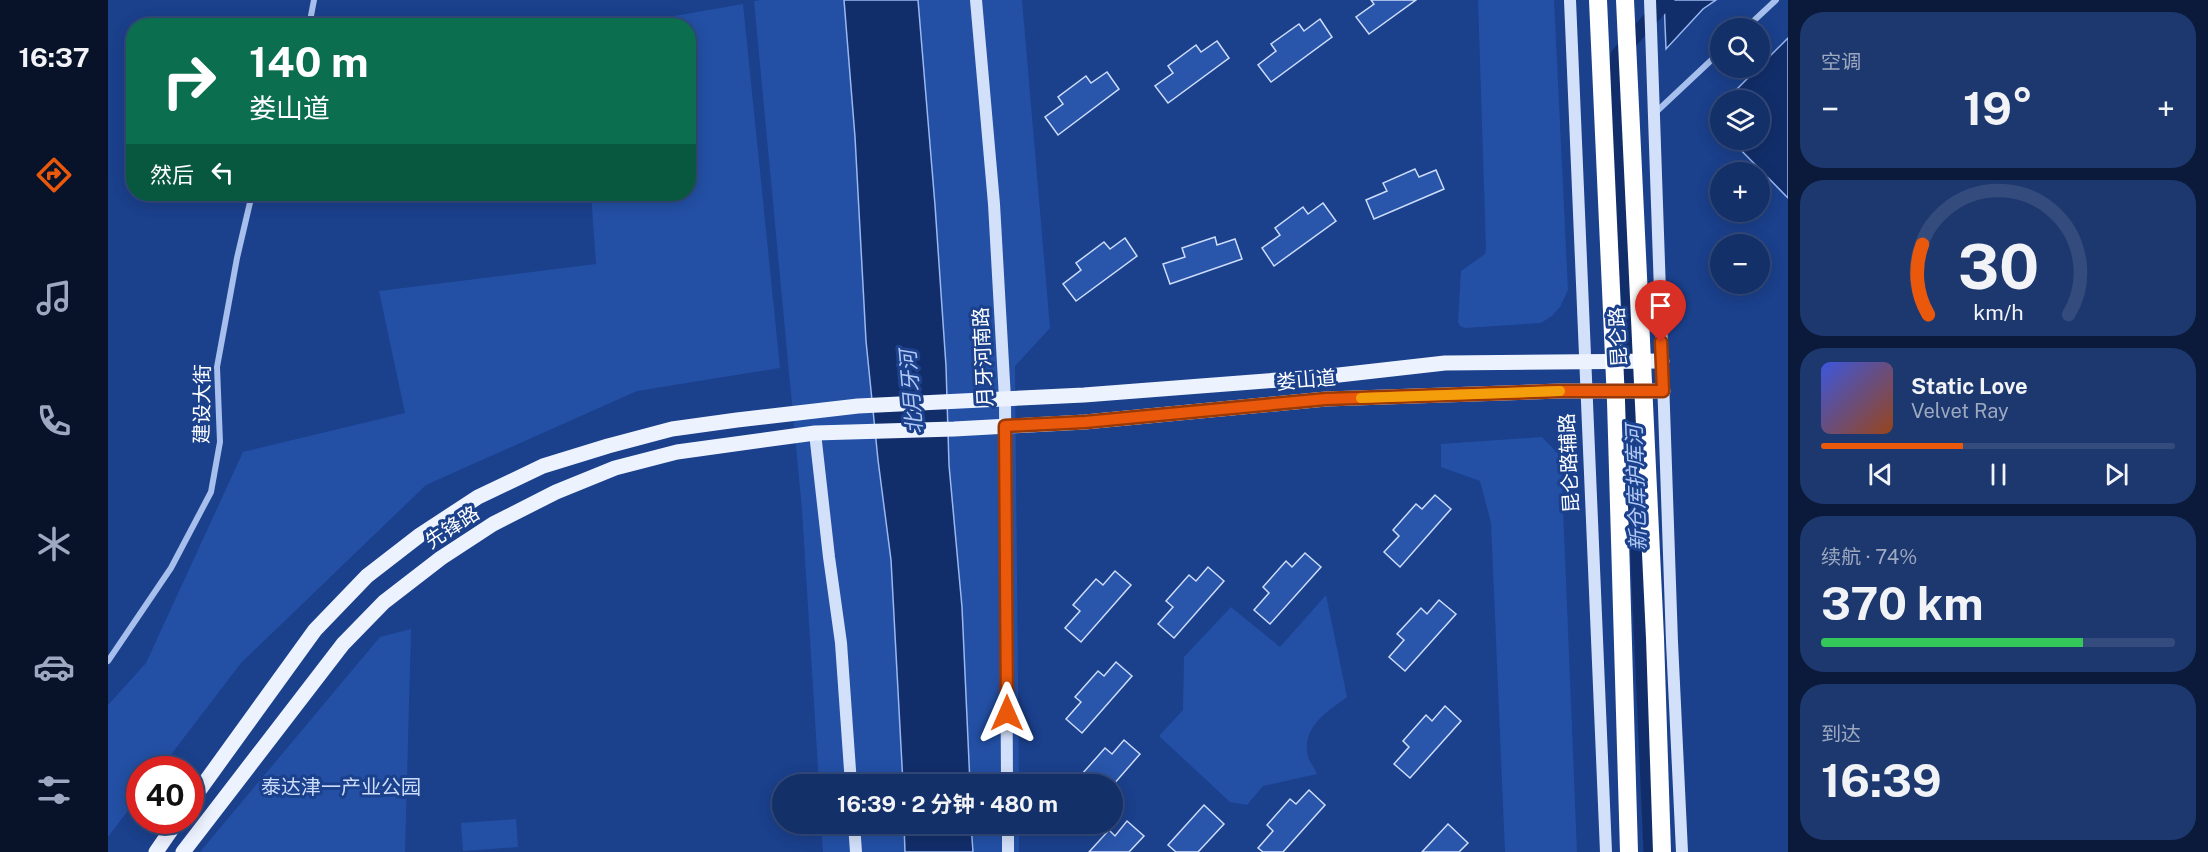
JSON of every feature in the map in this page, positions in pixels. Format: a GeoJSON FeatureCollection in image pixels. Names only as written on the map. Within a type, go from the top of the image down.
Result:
{"type":"FeatureCollection","features":[{"type":"Feature","properties":{"kind":"highway","name":"昆仑路"},"geometry":{"type":"LineString","coordinates":[[1598,0],[1616,401],[1629,852]]}},
{"type":"Feature","properties":{"kind":"highway","name":"昆仑路"},"geometry":{"type":"LineString","coordinates":[[1625,0],[1655,639],[1662,852]]}},
{"type":"Feature","properties":{"kind":"main road","name":"月牙河南路"},"geometry":{"type":"LineString","coordinates":[[976,0],[994,204],[1005,399],[1007,774]]}},
{"type":"Feature","properties":{"kind":"main road","name":"昆仑路辅路"},"geometry":{"type":"LineString","coordinates":[[1570,0],[1606,852]]}},
{"type":"Feature","properties":{"kind":"main road"},"geometry":{"type":"LineString","coordinates":[[1650,0],[1682,852]]}},
{"type":"Feature","properties":{"kind":"main road","name":"娄山道"},"geometry":{"type":"LineString","coordinates":[[958,401],[1330,376],[1444,363],[1662,361]]}},
{"type":"Feature","properties":{"kind":"main road","name":"娄山道"},"geometry":{"type":"LineString","coordinates":[[860,432],[1085,422],[1326,399],[1586,391],[1663,391]]}},
{"type":"Feature","properties":{"kind":"main road","name":"先锋路"},"geometry":{"type":"LineString","coordinates":[[204,784],[315,630],[367,576],[420,535],[478,497],[543,466],[672,429],[858,406],[958,401]]}},
{"type":"Feature","properties":{"kind":"main road","name":"先锋路"},"geometry":{"type":"LineString","coordinates":[[183,852],[344,644],[384,602],[441,558],[493,524],[556,492],[615,468],[677,452],[815,433],[860,432]]}},
{"type":"Feature","properties":{"kind":"main road"},"geometry":{"type":"LineString","coordinates":[[815,433],[841,643],[850,774]]}},
{"type":"Feature","properties":{"kind":"main road"},"geometry":{"type":"LineString","coordinates":[[156,852],[168,834]]}},
{"type":"Feature","properties":{"kind":"main road"},"geometry":{"type":"LineString","coordinates":[[855,834],[856,852]]}},
{"type":"Feature","properties":{"kind":"main road"},"geometry":{"type":"LineString","coordinates":[[1008,834],[1008,852]]}},
{"type":"Feature","properties":{"kind":"street"},"geometry":{"type":"LineString","coordinates":[[311,18],[314,0]]}},
{"type":"Feature","properties":{"kind":"street"},"geometry":{"type":"LineString","coordinates":[[1757,18],[1776,0]]}},
{"type":"Feature","properties":{"kind":"street"},"geometry":{"type":"LineString","coordinates":[[1653,115],[1710,61]]}},
{"type":"Feature","properties":{"kind":"street","name":"建设大街"},"geometry":{"type":"LineString","coordinates":[[108,661],[171,568],[211,492],[220,442],[217,367],[237,258],[250,201]]}},
{"type":"Feature","properties":{"kind":"green space"},"geometry":{"type":"Polygon","coordinates":[[[1022,0],[1050,328],[1015,366],[1019,774],[818,774],[802,510],[754,1],[1022,0]]]}},
{"type":"Feature","properties":{"kind":"green space"},"geometry":{"type":"Polygon","coordinates":[[[1478,0],[1554,0],[1568,290],[1560,307],[1541,323],[1465,328],[1458,322],[1461,271],[1485,254],[1486,249],[1478,0]]]}},
{"type":"Feature","properties":{"kind":"green space"},"geometry":{"type":"Polygon","coordinates":[[[743,4],[780,368],[637,391],[426,485],[241,663],[170,756],[126,756],[126,813],[108,837],[108,705],[146,663],[243,452],[405,413],[379,291],[596,264],[592,201],[696,201],[696,18],[663,18],[743,4]]]}},
{"type":"Feature","properties":{"kind":"green space"},"geometry":{"type":"Polygon","coordinates":[[[1542,437],[1561,457],[1577,852],[1505,852],[1491,523],[1480,481],[1441,467],[1441,444],[1542,437]]]}},
{"type":"Feature","properties":{"kind":"green space"},"geometry":{"type":"Polygon","coordinates":[[[1326,595],[1347,697],[1317,721],[1308,737],[1308,757],[1317,774],[1263,786],[1247,805],[1230,802],[1159,736],[1183,710],[1184,657],[1231,607],[1280,647],[1326,595]]]}},
{"type":"Feature","properties":{"kind":"green space","name":"泰达津一产业公园"},"geometry":{"type":"Polygon","coordinates":[[[411,629],[405,852],[200,852],[380,637],[411,629]]]}},
{"type":"Feature","properties":{"kind":"green space"},"geometry":{"type":"Polygon","coordinates":[[[516,819],[518,847],[463,851],[461,823],[516,819]]]}},
{"type":"Feature","properties":{"kind":"green space"},"geometry":{"type":"Polygon","coordinates":[[[822,834],[1019,834],[1019,852],[823,852],[822,834]]]}},
{"type":"Feature","properties":{"kind":"water","name":"北月牙河"},"geometry":{"type":"Polygon","coordinates":[[[844,0],[918,0],[946,366],[949,465],[962,607],[970,774],[902,774],[891,560],[866,341],[855,137],[844,0]]]}},
{"type":"Feature","properties":{"kind":"water"},"geometry":{"type":"Polygon","coordinates":[[[1664,0],[1716,0],[1703,9],[1666,49],[1664,0]]]}},
{"type":"Feature","properties":{"kind":"water"},"geometry":{"type":"Polygon","coordinates":[[[1788,38],[1788,198],[1770,180],[1770,162],[1753,162],[1741,150],[1770,150],[1770,90],[1736,90],[1748,78],[1770,78],[1770,56],[1788,38]]]}},
{"type":"Feature","properties":{"kind":"water"},"geometry":{"type":"Polygon","coordinates":[[[904,834],[972,834],[973,852],[905,852],[904,834]]]}},
{"type":"Feature","properties":{"kind":"building"},"geometry":{"type":"Polygon","coordinates":[[[1371,0],[1416,0],[1369,34],[1356,17],[1374,4],[1371,0]]]}},
{"type":"Feature","properties":{"kind":"building"},"geometry":{"type":"Polygon","coordinates":[[[1320,19],[1332,37],[1271,82],[1258,65],[1276,51],[1271,44],[1299,24],[1304,31],[1320,19]]]}},
{"type":"Feature","properties":{"kind":"building"},"geometry":{"type":"Polygon","coordinates":[[[1217,41],[1229,58],[1168,103],[1155,86],[1173,73],[1168,66],[1196,45],[1201,52],[1217,41]]]}},
{"type":"Feature","properties":{"kind":"building"},"geometry":{"type":"Polygon","coordinates":[[[1107,72],[1119,89],[1058,135],[1045,117],[1063,104],[1058,97],[1086,76],[1091,83],[1107,72]]]}},
{"type":"Feature","properties":{"kind":"building"},"geometry":{"type":"Polygon","coordinates":[[[1415,169],[1419,177],[1436,170],[1444,189],[1374,219],[1366,200],[1387,191],[1383,183],[1415,169]]]}},
{"type":"Feature","properties":{"kind":"building"},"geometry":{"type":"Polygon","coordinates":[[[1323,203],[1336,221],[1274,266],[1262,248],[1280,235],[1275,228],[1303,207],[1308,214],[1323,203]]]}},
{"type":"Feature","properties":{"kind":"building"},"geometry":{"type":"Polygon","coordinates":[[[1215,237],[1217,245],[1235,239],[1242,259],[1170,284],[1163,264],[1185,257],[1182,248],[1215,237]]]}},
{"type":"Feature","properties":{"kind":"building"},"geometry":{"type":"Polygon","coordinates":[[[1125,238],[1137,256],[1076,301],[1063,284],[1081,270],[1076,263],[1104,242],[1110,249],[1125,238]]]}},
{"type":"Feature","properties":{"kind":"building"},"geometry":{"type":"Polygon","coordinates":[[[1435,495],[1451,509],[1400,567],[1384,552],[1399,536],[1393,530],[1416,504],[1422,509],[1435,495]]]}},
{"type":"Feature","properties":{"kind":"building"},"geometry":{"type":"Polygon","coordinates":[[[1305,553],[1321,567],[1270,624],[1254,610],[1269,593],[1263,587],[1286,561],[1292,567],[1305,553]]]}},
{"type":"Feature","properties":{"kind":"building"},"geometry":{"type":"Polygon","coordinates":[[[1208,567],[1224,581],[1174,638],[1158,624],[1173,607],[1166,601],[1189,575],[1196,581],[1208,567]]]}},
{"type":"Feature","properties":{"kind":"building"},"geometry":{"type":"Polygon","coordinates":[[[1115,571],[1131,585],[1081,642],[1065,628],[1080,611],[1073,605],[1096,579],[1103,585],[1115,571]]]}},
{"type":"Feature","properties":{"kind":"building"},"geometry":{"type":"Polygon","coordinates":[[[1439,600],[1456,614],[1405,671],[1389,657],[1404,640],[1397,634],[1421,608],[1427,614],[1439,600]]]}},
{"type":"Feature","properties":{"kind":"building"},"geometry":{"type":"Polygon","coordinates":[[[1116,662],[1132,676],[1082,733],[1066,719],[1081,702],[1075,697],[1098,671],[1104,676],[1116,662]]]}},
{"type":"Feature","properties":{"kind":"building"},"geometry":{"type":"Polygon","coordinates":[[[1445,706],[1461,721],[1410,778],[1394,764],[1409,747],[1403,741],[1426,715],[1432,721],[1445,706]]]}},
{"type":"Feature","properties":{"kind":"building"},"geometry":{"type":"Polygon","coordinates":[[[1124,740],[1140,754],[1123,774],[1082,774],[1105,748],[1112,754],[1124,740]]]}},
{"type":"Feature","properties":{"kind":"building"},"geometry":{"type":"Polygon","coordinates":[[[1309,790],[1325,805],[1283,852],[1263,852],[1258,848],[1273,831],[1267,825],[1290,799],[1296,804],[1309,790]]]}},
{"type":"Feature","properties":{"kind":"building"},"geometry":{"type":"Polygon","coordinates":[[[1204,805],[1224,824],[1198,852],[1176,852],[1168,845],[1204,805]]]}},
{"type":"Feature","properties":{"kind":"building"},"geometry":{"type":"Polygon","coordinates":[[[1127,821],[1144,836],[1129,852],[1089,852],[1105,834],[1115,836],[1123,834],[1123,826],[1127,821]]]}},
{"type":"Feature","properties":{"kind":"building"},"geometry":{"type":"Polygon","coordinates":[[[1448,824],[1468,843],[1459,852],[1422,852],[1448,824]]]}},
{"type":"Feature","properties":{"kind":"waterway","name":"新仓库护库河"},"geometry":{"type":"LineString","coordinates":[[1651,852],[1632,419],[1630,322],[1615,78],[1618,55],[1667,0]]}},
{"type":"Feature","properties":{"kind":"slow traffic"},"geometry":{"type":"LineString","coordinates":[[1361,398],[1560,391]]}},
{"type":"Feature","properties":{"kind":"route"},"geometry":{"type":"LineString","coordinates":[[1007,713],[1005,426],[1085,422],[1326,399],[1560,391],[1663,391],[1661,342]]}}]}
